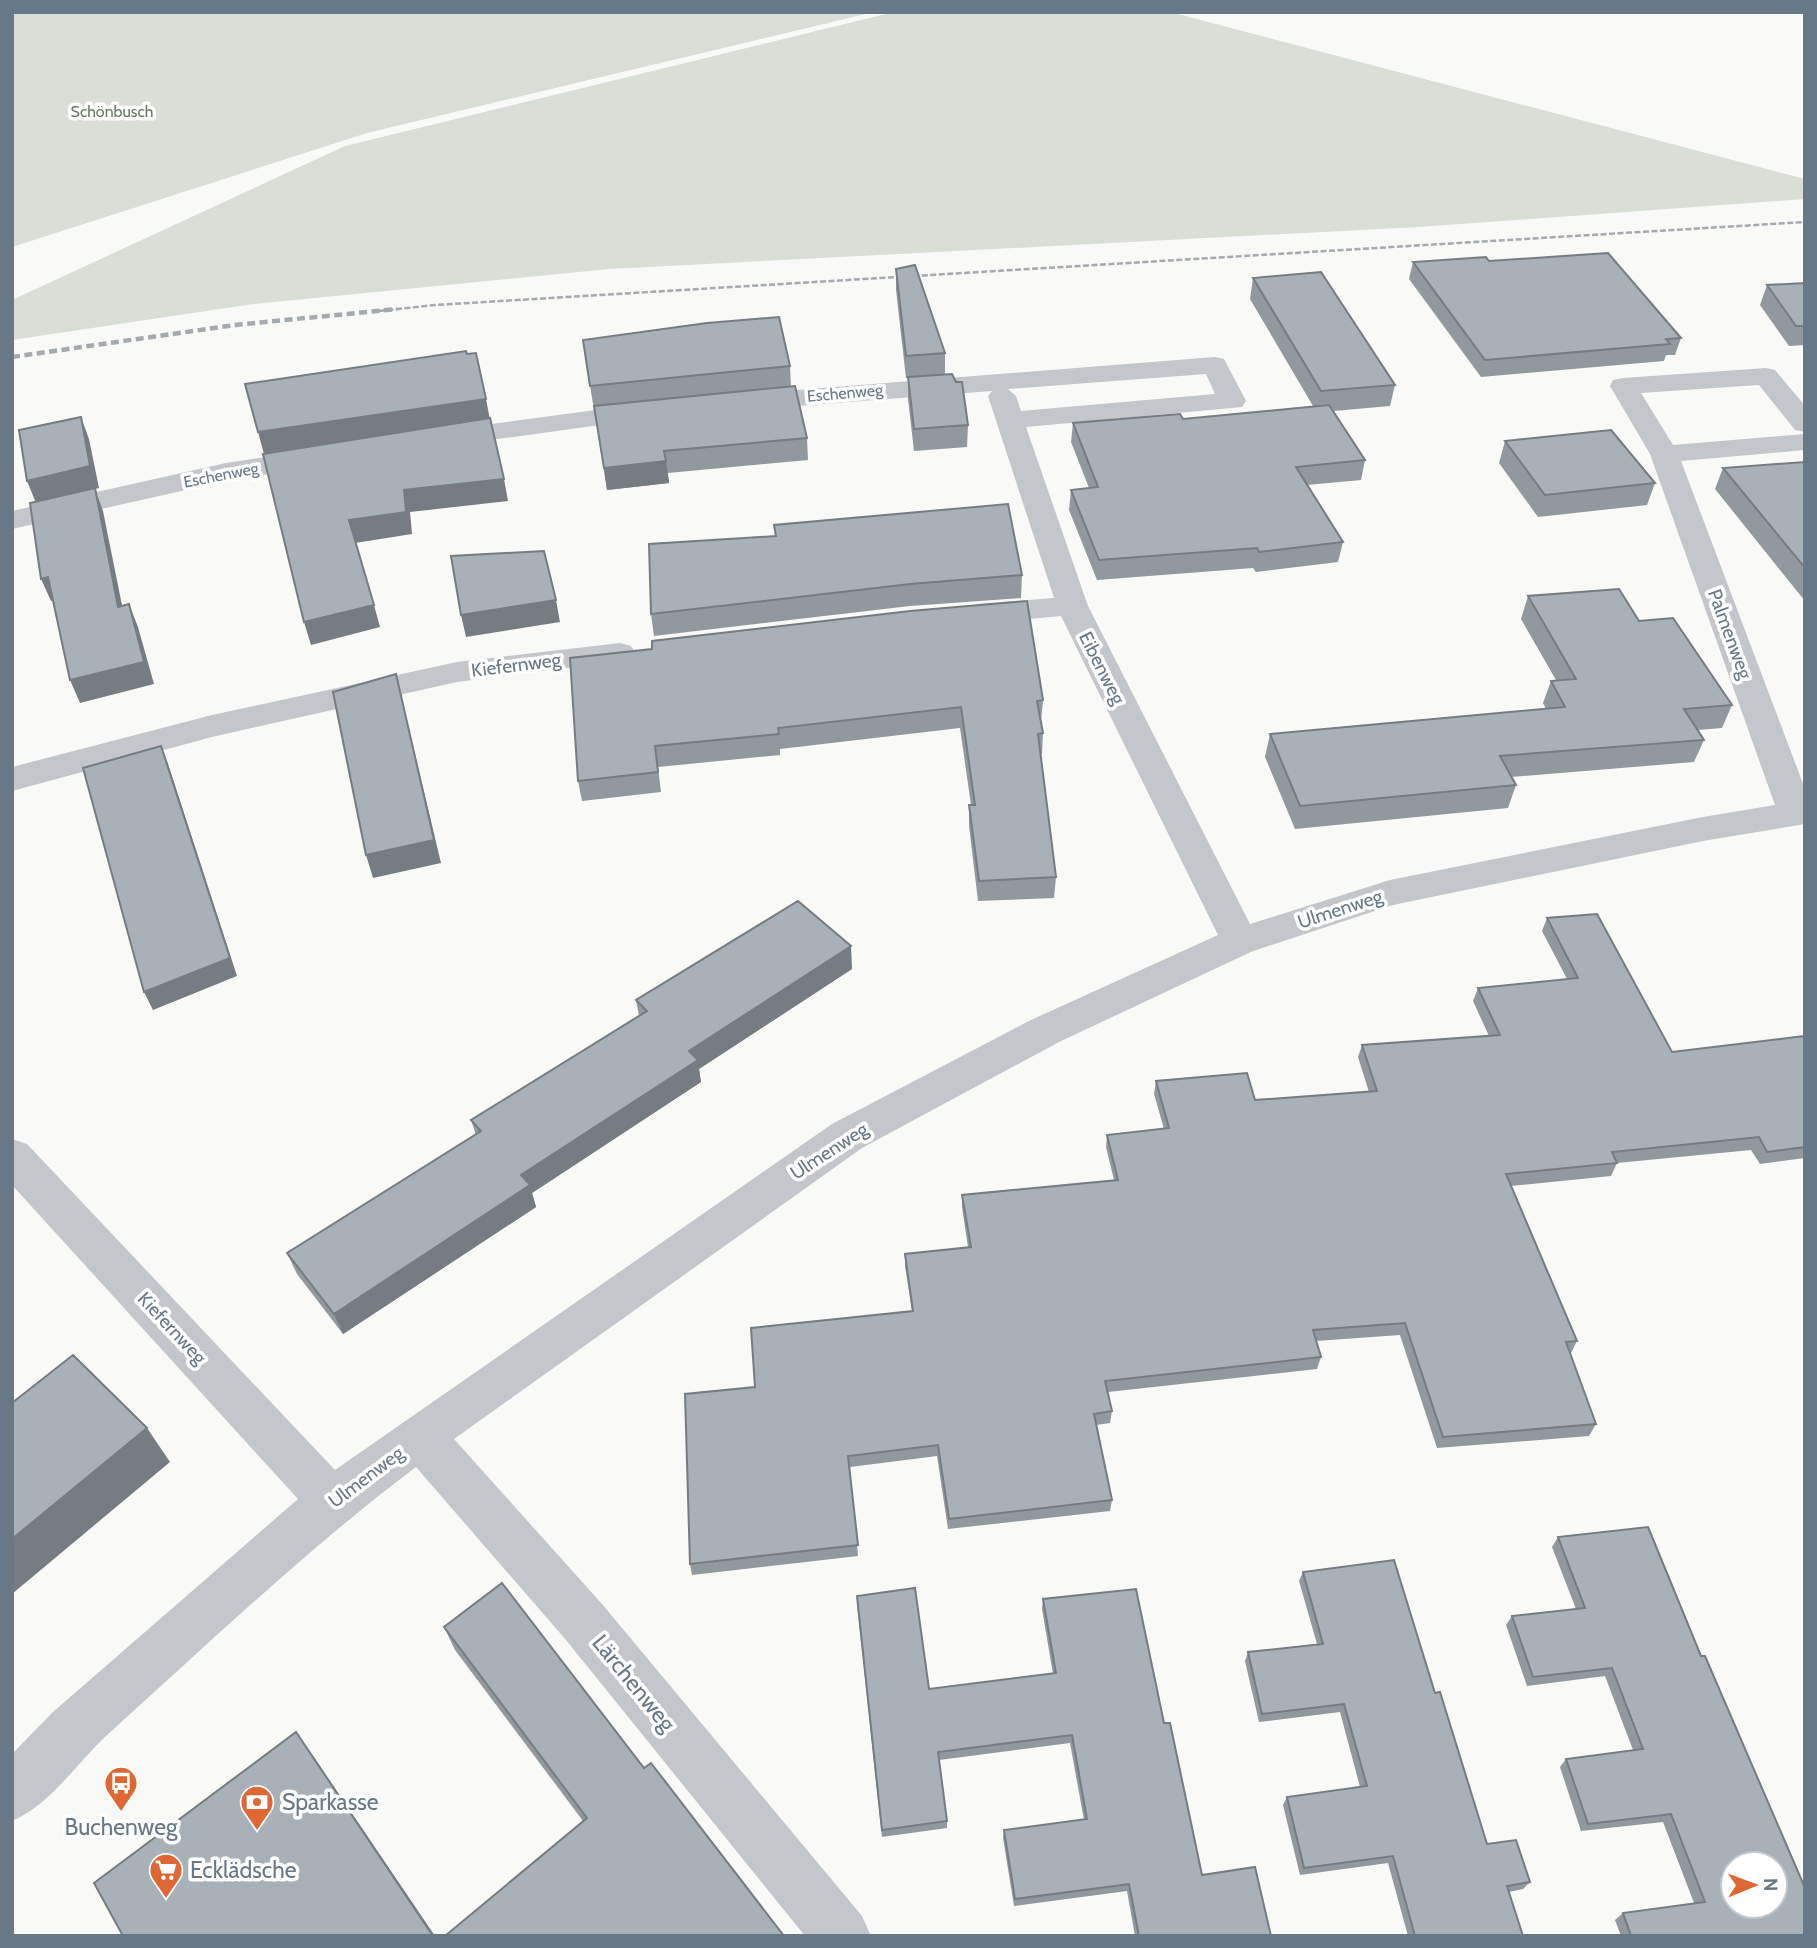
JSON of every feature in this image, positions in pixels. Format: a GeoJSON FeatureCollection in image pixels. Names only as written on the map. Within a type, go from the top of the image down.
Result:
{"type":"FeatureCollection","features":[{"type":"Feature","properties":{"kind":"street","name":"Eschenweg"},"geometry":{"type":"LineString","coordinates":[[726,403],[1214,365],[1232,401],[1010,420]]}},
{"type":"Feature","properties":{"kind":"street","name":"Palmenweg"},"geometry":{"type":"LineString","coordinates":[[1800,813],[1664,454],[1623,386],[1766,376],[1805,424]]}},
{"type":"Feature","properties":{"kind":"street","name":"Eibenweg"},"geometry":{"type":"LineString","coordinates":[[997,381],[1072,606],[1240,941]]}},
{"type":"Feature","properties":{"kind":"street"},"geometry":{"type":"LineString","coordinates":[[416,442],[672,408]]}},
{"type":"Feature","properties":{"kind":"street"},"geometry":{"type":"LineString","coordinates":[[1664,454],[1805,442]]}},
{"type":"Feature","properties":{"kind":"street","name":"Eschenweg"},"geometry":{"type":"LineString","coordinates":[[12,520],[226,472],[348,453]]}},
{"type":"Feature","properties":{"kind":"street"},"geometry":{"type":"LineString","coordinates":[[951,616],[1072,606]]}},
{"type":"Feature","properties":{"kind":"street","name":"Kiefernweg"},"geometry":{"type":"LineString","coordinates":[[12,779],[212,726],[457,672],[650,649]]}},
{"type":"Feature","properties":{"kind":"street","name":"Ulmenweg"},"geometry":{"type":"LineString","coordinates":[[12,1794],[72,1731],[332,1501],[420,1436],[847,1136],[1045,1031],[1240,941],[1390,893],[1689,831],[1800,813]]}},
{"type":"Feature","properties":{"kind":"street","name":"Kiefernweg"},"geometry":{"type":"LineString","coordinates":[[12,1156],[332,1501]]}},
{"type":"Feature","properties":{"kind":"street","name":"Lärchenweg"},"geometry":{"type":"LineString","coordinates":[[420,1436],[584,1622],[842,1936]]}},
{"type":"Feature","properties":{"kind":"green space","name":"Schönbusch"},"geometry":{"type":"Polygon","coordinates":[[[12,12],[874,12],[367,133],[12,247],[12,12]]]}},
{"type":"Feature","properties":{"kind":"green space"},"geometry":{"type":"Polygon","coordinates":[[[894,12],[1170,12],[1805,179],[1805,199],[1419,227],[609,269],[253,304],[12,340],[12,300],[345,146],[894,12]]]}},
{"type":"Feature","properties":{"kind":"building"},"geometry":{"type":"Polygon","coordinates":[[[1608,253],[1681,338],[1666,339],[1670,344],[1485,360],[1413,262],[1486,257],[1489,261],[1608,253]]]}},
{"type":"Feature","properties":{"kind":"building"},"geometry":{"type":"Polygon","coordinates":[[[915,265],[945,353],[906,356],[896,269],[915,265]]]}},
{"type":"Feature","properties":{"kind":"building"},"geometry":{"type":"Polygon","coordinates":[[[1321,272],[1395,385],[1321,391],[1253,278],[1321,272]]]}},
{"type":"Feature","properties":{"kind":"building"},"geometry":{"type":"Polygon","coordinates":[[[1805,283],[1805,326],[1796,326],[1767,285],[1805,283]]]}},
{"type":"Feature","properties":{"kind":"building"},"geometry":{"type":"Polygon","coordinates":[[[779,317],[790,366],[590,386],[583,340],[707,323],[779,317]]]}},
{"type":"Feature","properties":{"kind":"building"},"geometry":{"type":"Polygon","coordinates":[[[466,351],[467,354],[476,353],[486,399],[258,432],[245,384],[466,351]]]}},
{"type":"Feature","properties":{"kind":"building"},"geometry":{"type":"Polygon","coordinates":[[[952,374],[956,382],[962,382],[968,425],[914,429],[908,377],[952,374]]]}},
{"type":"Feature","properties":{"kind":"building"},"geometry":{"type":"Polygon","coordinates":[[[795,386],[807,438],[664,451],[666,461],[604,468],[594,406],[795,386]]]}},
{"type":"Feature","properties":{"kind":"building"},"geometry":{"type":"Polygon","coordinates":[[[1329,405],[1365,460],[1296,467],[1343,542],[1259,552],[1257,548],[1099,560],[1071,490],[1098,487],[1073,423],[1180,414],[1183,419],[1329,405]]]}},
{"type":"Feature","properties":{"kind":"building"},"geometry":{"type":"Polygon","coordinates":[[[81,417],[90,466],[27,481],[19,430],[81,417]]]}},
{"type":"Feature","properties":{"kind":"building"},"geometry":{"type":"Polygon","coordinates":[[[490,418],[504,479],[404,490],[406,512],[349,520],[374,605],[304,622],[263,454],[490,418]]]}},
{"type":"Feature","properties":{"kind":"building"},"geometry":{"type":"Polygon","coordinates":[[[1611,430],[1655,483],[1545,495],[1505,441],[1611,430]]]}},
{"type":"Feature","properties":{"kind":"building"},"geometry":{"type":"Polygon","coordinates":[[[1805,462],[1805,568],[1723,468],[1805,462]]]}},
{"type":"Feature","properties":{"kind":"building"},"geometry":{"type":"Polygon","coordinates":[[[95,488],[118,607],[129,604],[144,662],[70,680],[48,577],[41,579],[30,503],[95,488]]]}},
{"type":"Feature","properties":{"kind":"building"},"geometry":{"type":"Polygon","coordinates":[[[1008,504],[1022,575],[910,584],[651,614],[649,544],[776,536],[774,525],[1008,504]]]}},
{"type":"Feature","properties":{"kind":"building"},"geometry":{"type":"Polygon","coordinates":[[[544,551],[556,600],[461,615],[451,556],[544,551]]]}},
{"type":"Feature","properties":{"kind":"building"},"geometry":{"type":"Polygon","coordinates":[[[1619,589],[1639,621],[1673,618],[1732,705],[1684,709],[1704,740],[1500,756],[1516,785],[1300,806],[1270,734],[1565,707],[1551,681],[1576,679],[1528,596],[1619,589]]]}},
{"type":"Feature","properties":{"kind":"building"},"geometry":{"type":"Polygon","coordinates":[[[1027,601],[1043,700],[1037,701],[1043,733],[1038,734],[1056,877],[979,881],[969,805],[975,805],[961,707],[778,728],[779,734],[655,746],[658,772],[578,781],[570,658],[652,649],[652,641],[910,611],[1027,601]]]}},
{"type":"Feature","properties":{"kind":"building"},"geometry":{"type":"Polygon","coordinates":[[[396,674],[434,840],[366,855],[333,692],[396,674]]]}},
{"type":"Feature","properties":{"kind":"building"},"geometry":{"type":"Polygon","coordinates":[[[161,746],[230,958],[144,992],[83,768],[161,746]]]}},
{"type":"Feature","properties":{"kind":"building"},"geometry":{"type":"Polygon","coordinates":[[[798,901],[851,946],[689,1051],[698,1060],[521,1175],[530,1185],[334,1314],[287,1253],[481,1131],[471,1120],[647,1011],[636,1000],[798,901]]]}},
{"type":"Feature","properties":{"kind":"building"},"geometry":{"type":"Polygon","coordinates":[[[1597,914],[1672,1052],[1805,1036],[1805,1147],[1767,1152],[1759,1137],[1612,1152],[1617,1163],[1506,1174],[1577,1341],[1566,1342],[1596,1424],[1443,1437],[1405,1323],[1313,1330],[1321,1357],[1105,1381],[1112,1411],[1094,1414],[1112,1500],[949,1519],[938,1445],[848,1456],[858,1545],[690,1564],[685,1394],[755,1387],[751,1328],[913,1311],[905,1254],[971,1247],[962,1195],[1118,1180],[1107,1135],[1169,1128],[1156,1081],[1247,1073],[1255,1100],[1377,1091],[1362,1045],[1500,1035],[1478,988],[1578,978],[1547,918],[1597,914]]]}},
{"type":"Feature","properties":{"kind":"building"},"geometry":{"type":"Polygon","coordinates":[[[73,1355],[147,1428],[12,1539],[12,1403],[73,1355]]]}},
{"type":"Feature","properties":{"kind":"building"},"geometry":{"type":"Polygon","coordinates":[[[1648,1527],[1701,1656],[1705,1656],[1789,1850],[1719,1850],[1719,1920],[1789,1920],[1789,1851],[1805,1888],[1805,1936],[1631,1936],[1623,1913],[1705,1902],[1671,1814],[1588,1824],[1566,1759],[1643,1749],[1612,1668],[1533,1677],[1512,1616],[1585,1608],[1558,1537],[1648,1527]]]}},
{"type":"Feature","properties":{"kind":"building"},"geometry":{"type":"Polygon","coordinates":[[[1394,1560],[1435,1693],[1440,1692],[1487,1844],[1516,1840],[1530,1882],[1507,1886],[1523,1936],[1415,1936],[1393,1856],[1304,1868],[1287,1797],[1367,1786],[1344,1704],[1262,1714],[1248,1652],[1323,1644],[1303,1572],[1394,1560]]]}},
{"type":"Feature","properties":{"kind":"building"},"geometry":{"type":"Polygon","coordinates":[[[502,1583],[644,1768],[651,1763],[784,1936],[445,1936],[587,1818],[444,1627],[502,1583]]]}},
{"type":"Feature","properties":{"kind":"building"},"geometry":{"type":"Polygon","coordinates":[[[915,1588],[929,1689],[1056,1673],[1043,1599],[1136,1589],[1164,1723],[1170,1723],[1202,1875],[1255,1867],[1271,1936],[1139,1936],[1129,1884],[1015,1899],[1004,1830],[1087,1819],[1072,1735],[938,1752],[947,1821],[882,1830],[857,1596],[915,1588]]]}},
{"type":"Feature","properties":{"kind":"building"},"geometry":{"type":"Polygon","coordinates":[[[296,1732],[433,1936],[123,1936],[94,1883],[296,1732]]]}},
{"type":"Feature","properties":{"kind":"railway"},"geometry":{"type":"LineString","coordinates":[[379,311],[435,305],[1805,222]]}},
{"type":"Feature","properties":{"kind":"railway"},"geometry":{"type":"LineString","coordinates":[[12,357],[235,325],[397,309]]}},
{"type":"Feature","properties":{"kind":"place","name":"Buchenweg"},"geometry":{"type":"Point","coordinates":[121,1813]}},
{"type":"Feature","properties":{"kind":"place","name":"Sparkasse"},"geometry":{"type":"Point","coordinates":[257,1832]}},
{"type":"Feature","properties":{"kind":"place","name":"Ecklädsche"},"geometry":{"type":"Point","coordinates":[166,1900]}}]}
